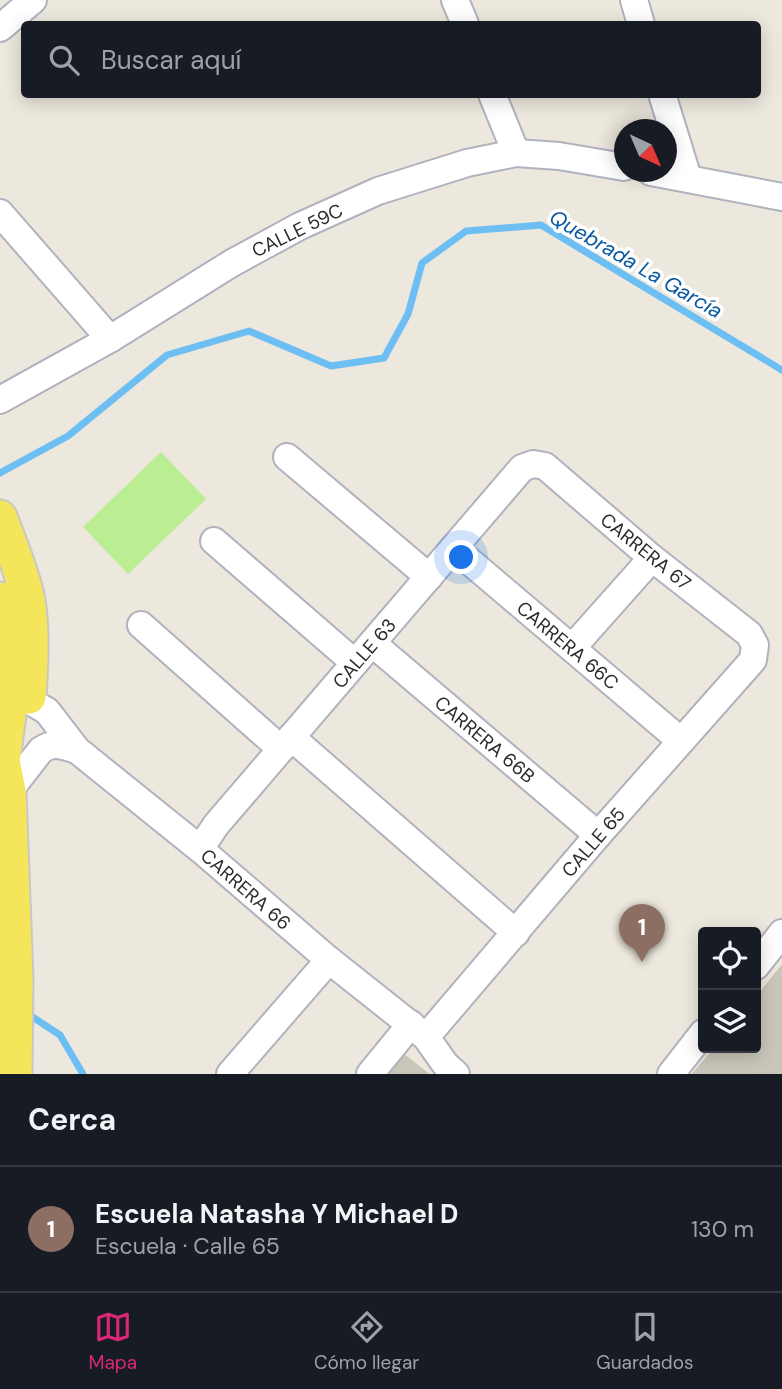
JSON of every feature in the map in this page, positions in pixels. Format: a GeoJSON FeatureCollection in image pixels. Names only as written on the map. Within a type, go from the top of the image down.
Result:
{"type":"FeatureCollection","features":[{"type":"Feature","properties":{"kind":"main road"},"geometry":{"type":"LineString","coordinates":[[0,517],[23,579],[28,601],[31,672],[23,707],[3,761],[9,791],[16,974],[15,1060]]}},
{"type":"Feature","properties":{"kind":"main road"},"geometry":{"type":"LineString","coordinates":[[0,599],[23,707]]}},
{"type":"Feature","properties":{"kind":"street"},"geometry":{"type":"LineString","coordinates":[[455,0],[464,21]]}},
{"type":"Feature","properties":{"kind":"street"},"geometry":{"type":"LineString","coordinates":[[634,0],[640,21]]}},
{"type":"Feature","properties":{"kind":"street"},"geometry":{"type":"LineString","coordinates":[[494,98],[516,153]]}},
{"type":"Feature","properties":{"kind":"street"},"geometry":{"type":"LineString","coordinates":[[663,98],[688,178]]}},
{"type":"Feature","properties":{"kind":"street","name":"CALLE 59C"},"geometry":{"type":"LineString","coordinates":[[0,400],[110,339],[176,296],[300,226],[378,191],[467,163],[516,153],[559,156],[614,165]]}},
{"type":"Feature","properties":{"kind":"street"},"geometry":{"type":"LineString","coordinates":[[677,176],[782,197]]}},
{"type":"Feature","properties":{"kind":"street"},"geometry":{"type":"LineString","coordinates":[[0,212],[110,339]]}},
{"type":"Feature","properties":{"kind":"street"},"geometry":{"type":"LineString","coordinates":[[287,457],[429,577]]}},
{"type":"Feature","properties":{"kind":"street","name":"CALLE 63"},"geometry":{"type":"LineString","coordinates":[[200,849],[216,825],[522,468],[533,464]]}},
{"type":"Feature","properties":{"kind":"street","name":"CARRERA 67"},"geometry":{"type":"LineString","coordinates":[[533,464],[545,466],[652,558],[749,634],[755,645]]}},
{"type":"Feature","properties":{"kind":"street"},"geometry":{"type":"LineString","coordinates":[[214,541],[355,663]]}},
{"type":"Feature","properties":{"kind":"street","name":"CARRERA 66C"},"geometry":{"type":"LineString","coordinates":[[454,548],[681,741]]}},
{"type":"Feature","properties":{"kind":"street"},"geometry":{"type":"LineString","coordinates":[[572,648],[652,558]]}},
{"type":"Feature","properties":{"kind":"street"},"geometry":{"type":"LineString","coordinates":[[141,625],[516,933]]}},
{"type":"Feature","properties":{"kind":"street","name":"CARRERA 66B"},"geometry":{"type":"LineString","coordinates":[[372,643],[598,835]]}},
{"type":"Feature","properties":{"kind":"street","name":"CALLE 65"},"geometry":{"type":"LineString","coordinates":[[370,1074],[419,1031],[516,933],[752,660],[755,645]]}},
{"type":"Feature","properties":{"kind":"street","name":"CARRERA 66"},"geometry":{"type":"LineString","coordinates":[[23,707],[47,711],[77,750],[200,849],[329,960],[419,1031],[456,1074]]}},
{"type":"Feature","properties":{"kind":"street"},"geometry":{"type":"LineString","coordinates":[[9,791],[41,750],[48,745],[57,744],[77,750]]}},
{"type":"Feature","properties":{"kind":"street"},"geometry":{"type":"LineString","coordinates":[[761,960],[782,933]]}},
{"type":"Feature","properties":{"kind":"street"},"geometry":{"type":"LineString","coordinates":[[230,1074],[329,960]]}},
{"type":"Feature","properties":{"kind":"street"},"geometry":{"type":"LineString","coordinates":[[671,1074],[698,1039]]}},
{"type":"Feature","properties":{"kind":"green space"},"geometry":{"type":"Polygon","coordinates":[[[161,452],[206,499],[128,574],[83,527],[161,452]]]}},
{"type":"Feature","properties":{"kind":"building"},"geometry":{"type":"Polygon","coordinates":[[[782,966],[782,1074],[693,1074],[711,1053],[761,1053],[761,992],[782,966]]]}},
{"type":"Feature","properties":{"kind":"building"},"geometry":{"type":"Polygon","coordinates":[[[405,1056],[428,1074],[390,1074],[405,1056]]]}},
{"type":"Feature","properties":{"kind":"waterway","name":"Quebrada La García"},"geometry":{"type":"LineString","coordinates":[[0,473],[68,436],[167,355],[249,331],[331,366],[384,358],[408,314],[422,263],[466,231],[541,225],[782,370]]}},
{"type":"Feature","properties":{"kind":"waterway"},"geometry":{"type":"LineString","coordinates":[[25,1012],[60,1035],[83,1074]]}},
{"type":"Feature","properties":{"kind":"place","name":"Escuela Natasha Y Michael D"},"geometry":{"type":"Point","coordinates":[642,962]}}]}
